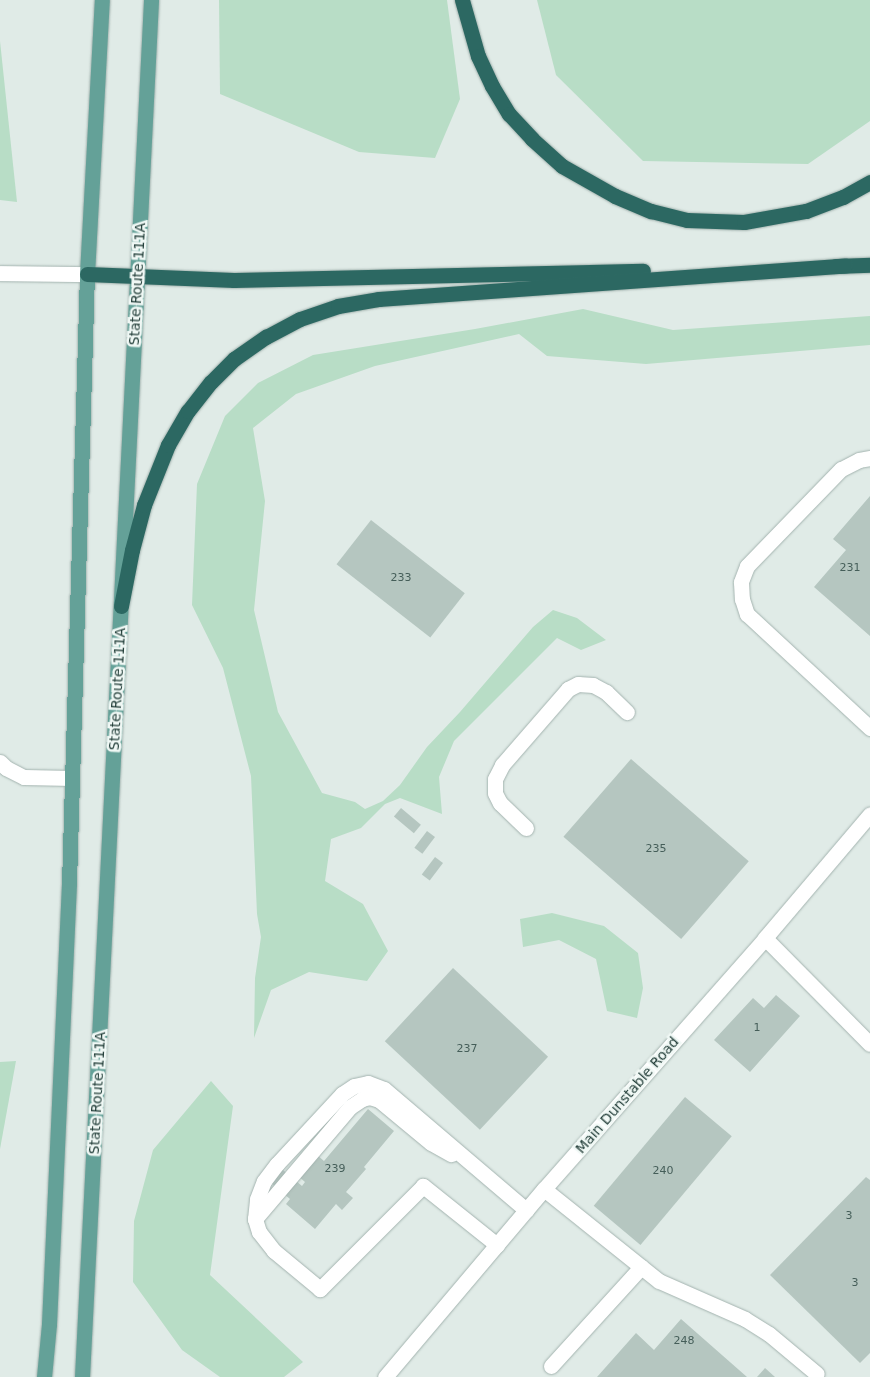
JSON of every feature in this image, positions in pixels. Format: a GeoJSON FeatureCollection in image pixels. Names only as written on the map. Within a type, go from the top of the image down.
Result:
{"type":"FeatureCollection","features":[{"type":"Feature","properties":{"kind":"highway"},"geometry":{"type":"LineString","coordinates":[[462,0],[478,56],[492,86],[509,114],[532,139],[562,166],[615,196],[669,216],[706,222],[744,222],[806,211],[843,197],[870,182]]}},
{"type":"Feature","properties":{"kind":"highway"},"geometry":{"type":"LineString","coordinates":[[88,274],[244,280],[870,265]]}},
{"type":"Feature","properties":{"kind":"highway"},"geometry":{"type":"LineString","coordinates":[[121,606],[132,550],[147,497],[168,445],[188,411],[211,382],[234,359],[266,337],[300,319],[338,306],[379,299],[845,266]]}},
{"type":"Feature","properties":{"kind":"main road"},"geometry":{"type":"LineString","coordinates":[[44,1377],[49,1314],[72,778],[88,274],[102,0]]}},
{"type":"Feature","properties":{"kind":"main road","name":"State Route 111A"},"geometry":{"type":"LineString","coordinates":[[82,1377],[151,0]]}},
{"type":"Feature","properties":{"kind":"street"},"geometry":{"type":"LineString","coordinates":[[0,273],[53,272],[88,274]]}},
{"type":"Feature","properties":{"kind":"street"},"geometry":{"type":"LineString","coordinates":[[870,458],[859,460],[841,469],[746,566],[740,582],[746,614],[870,728]]}},
{"type":"Feature","properties":{"kind":"street"},"geometry":{"type":"LineString","coordinates":[[526,828],[500,803],[495,793],[495,779],[502,764],[568,689],[578,684],[593,685],[606,692],[627,712]]}},
{"type":"Feature","properties":{"kind":"street"},"geometry":{"type":"LineString","coordinates":[[0,762],[6,768],[24,777],[72,778]]}},
{"type":"Feature","properties":{"kind":"street","name":"Main Dunstable Road"},"geometry":{"type":"LineString","coordinates":[[385,1377],[544,1189],[765,938],[870,814]]}},
{"type":"Feature","properties":{"kind":"street"},"geometry":{"type":"LineString","coordinates":[[765,938],[870,1044]]}},
{"type":"Feature","properties":{"kind":"street"},"geometry":{"type":"LineString","coordinates":[[497,1245],[423,1186],[320,1289],[274,1251],[259,1232],[255,1218],[257,1199],[264,1181],[277,1164],[342,1094],[354,1086],[368,1084],[384,1089],[526,1210]]}},
{"type":"Feature","properties":{"kind":"street"},"geometry":{"type":"LineString","coordinates":[[544,1189],[659,1281],[745,1319],[769,1334],[817,1374]]}},
{"type":"Feature","properties":{"kind":"street"},"geometry":{"type":"LineString","coordinates":[[551,1366],[641,1267]]}},
{"type":"Feature","properties":{"kind":"green space"},"geometry":{"type":"Polygon","coordinates":[[[219,0],[447,0],[460,99],[435,158],[359,152],[220,94],[219,0]]]}},
{"type":"Feature","properties":{"kind":"green space"},"geometry":{"type":"Polygon","coordinates":[[[537,0],[870,0],[870,121],[808,164],[643,161],[556,75],[537,0]]]}},
{"type":"Feature","properties":{"kind":"green space"},"geometry":{"type":"Polygon","coordinates":[[[0,41],[17,202],[0,200],[0,41]]]}},
{"type":"Feature","properties":{"kind":"green space"},"geometry":{"type":"Polygon","coordinates":[[[583,309],[673,330],[870,316],[870,345],[646,364],[547,356],[519,334],[375,366],[296,394],[253,428],[265,501],[254,610],[278,712],[322,793],[355,802],[365,809],[383,801],[400,785],[427,747],[460,712],[533,627],[553,610],[577,618],[606,640],[581,650],[557,638],[454,741],[439,777],[442,814],[400,798],[385,804],[361,828],[331,839],[325,881],[363,904],[388,951],[367,981],[309,972],[271,990],[254,1038],[255,978],[261,937],[257,914],[251,776],[223,668],[192,605],[197,484],[225,416],[258,383],[313,355],[475,329],[583,309]]]}},
{"type":"Feature","properties":{"kind":"green space"},"geometry":{"type":"Polygon","coordinates":[[[552,913],[604,926],[638,953],[643,988],[637,1018],[607,1011],[596,959],[559,940],[523,947],[520,919],[552,913]]]}},
{"type":"Feature","properties":{"kind":"green space"},"geometry":{"type":"Polygon","coordinates":[[[16,1061],[0,1149],[0,1062],[16,1061]]]}},
{"type":"Feature","properties":{"kind":"green space"},"geometry":{"type":"Polygon","coordinates":[[[211,1081],[233,1106],[210,1275],[303,1362],[284,1377],[220,1377],[182,1350],[133,1282],[134,1221],[153,1150],[211,1081]]]}},
{"type":"Feature","properties":{"kind":"building"},"geometry":{"type":"Polygon","coordinates":[[[870,496],[870,636],[814,587],[846,550],[833,539],[870,496]]]}},
{"type":"Feature","properties":{"kind":"building"},"geometry":{"type":"Polygon","coordinates":[[[371,520],[465,593],[430,637],[337,564],[371,520]]]}},
{"type":"Feature","properties":{"kind":"building"},"geometry":{"type":"Polygon","coordinates":[[[631,759],[749,861],[681,939],[563,837],[631,759]]]}},
{"type":"Feature","properties":{"kind":"building"},"geometry":{"type":"Polygon","coordinates":[[[401,808],[421,825],[414,833],[394,816],[401,808]]]}},
{"type":"Feature","properties":{"kind":"building"},"geometry":{"type":"Polygon","coordinates":[[[427,831],[435,837],[422,854],[414,848],[427,831]]]}},
{"type":"Feature","properties":{"kind":"building"},"geometry":{"type":"Polygon","coordinates":[[[435,857],[443,863],[430,881],[422,875],[435,857]]]}},
{"type":"Feature","properties":{"kind":"building"},"geometry":{"type":"Polygon","coordinates":[[[453,968],[548,1057],[480,1130],[385,1041],[453,968]]]}},
{"type":"Feature","properties":{"kind":"building"},"geometry":{"type":"Polygon","coordinates":[[[776,995],[800,1016],[750,1072],[714,1040],[753,998],[764,1008],[776,995]]]}},
{"type":"Feature","properties":{"kind":"building"},"geometry":{"type":"Polygon","coordinates":[[[685,1097],[732,1136],[640,1245],[594,1206],[685,1097]]]}},
{"type":"Feature","properties":{"kind":"building"},"geometry":{"type":"Polygon","coordinates":[[[368,1109],[394,1131],[346,1192],[353,1198],[342,1210],[336,1204],[315,1229],[286,1204],[290,1199],[271,1183],[283,1170],[302,1186],[305,1182],[298,1176],[317,1155],[324,1161],[368,1109]]]}},
{"type":"Feature","properties":{"kind":"building"},"geometry":{"type":"Polygon","coordinates":[[[866,1177],[870,1180],[870,1353],[860,1363],[770,1275],[866,1177]]]}},
{"type":"Feature","properties":{"kind":"building"},"geometry":{"type":"Polygon","coordinates":[[[681,1319],[747,1377],[597,1377],[636,1333],[654,1350],[681,1319]]]}},
{"type":"Feature","properties":{"kind":"building"},"geometry":{"type":"Polygon","coordinates":[[[765,1368],[775,1377],[757,1377],[765,1368]]]}}]}
